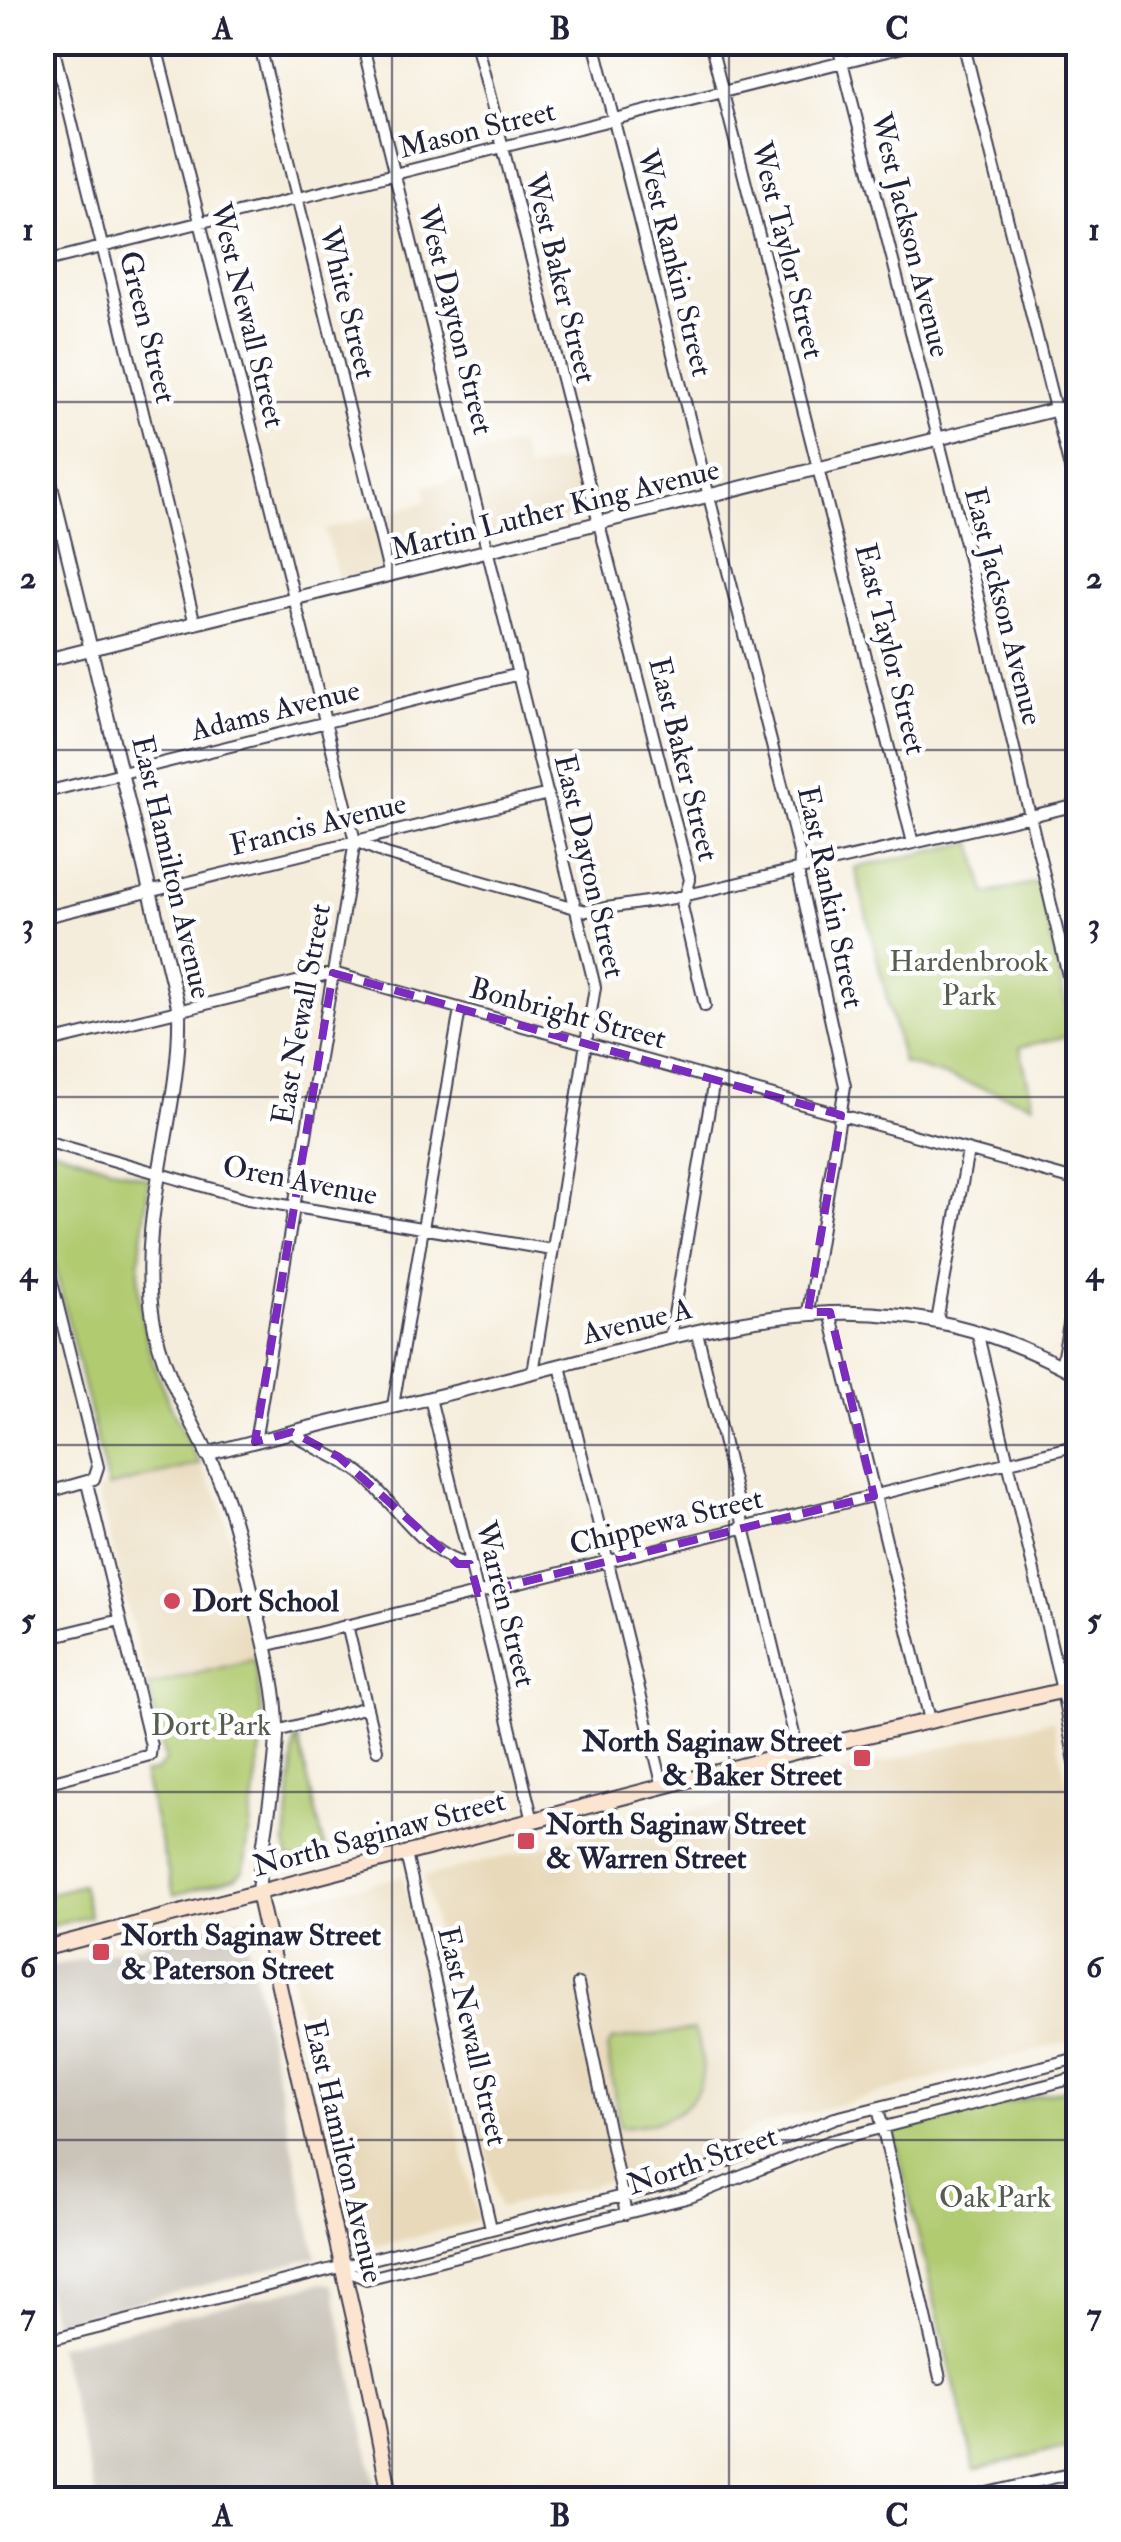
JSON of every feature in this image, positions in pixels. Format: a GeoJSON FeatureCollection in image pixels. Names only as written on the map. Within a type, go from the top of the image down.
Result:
{"type":"FeatureCollection","features":[{"type":"Feature","properties":{"kind":"main road","name":"North Saginaw Street"},"geometry":{"type":"LineString","coordinates":[[42,1948],[798,1751],[1078,1686]]}},
{"type":"Feature","properties":{"kind":"main road","name":"East Hamilton Avenue"},"geometry":{"type":"LineString","coordinates":[[258,1893],[391,2500]]}},
{"type":"Feature","properties":{"kind":"street","name":"Green Street"},"geometry":{"type":"LineString","coordinates":[[52,42],[195,624]]}},
{"type":"Feature","properties":{"kind":"street","name":"West Newall Street"},"geometry":{"type":"LineString","coordinates":[[155,42],[293,600]]}},
{"type":"Feature","properties":{"kind":"street","name":"White Street"},"geometry":{"type":"LineString","coordinates":[[258,42],[390,576]]}},
{"type":"Feature","properties":{"kind":"street","name":"West Dayton Street"},"geometry":{"type":"LineString","coordinates":[[362,42],[488,552]]}},
{"type":"Feature","properties":{"kind":"street","name":"West Baker Street"},"geometry":{"type":"LineString","coordinates":[[476,42],[598,525]]}},
{"type":"Feature","properties":{"kind":"street","name":"West Rankin Street"},"geometry":{"type":"LineString","coordinates":[[594,42],[708,497]]}},
{"type":"Feature","properties":{"kind":"street","name":"West Taylor Street"},"geometry":{"type":"LineString","coordinates":[[710,42],[818,469]]}},
{"type":"Feature","properties":{"kind":"street","name":"West Jackson Avenue"},"geometry":{"type":"LineString","coordinates":[[836,42],[937,440]]}},
{"type":"Feature","properties":{"kind":"street","name":"Mason Street"},"geometry":{"type":"LineString","coordinates":[[42,262],[922,42]]}},
{"type":"Feature","properties":{"kind":"street"},"geometry":{"type":"LineString","coordinates":[[962,42],[1078,500]]}},
{"type":"Feature","properties":{"kind":"street","name":"Martin Luther King Avenue"},"geometry":{"type":"LineString","coordinates":[[42,662],[1078,404]]}},
{"type":"Feature","properties":{"kind":"street","name":"East Jackson Avenue"},"geometry":{"type":"LineString","coordinates":[[937,440],[1078,1018]]}},
{"type":"Feature","properties":{"kind":"street","name":"East Hamilton Avenue"},"geometry":{"type":"LineString","coordinates":[[42,449],[179,1010],[178,1063],[150,1256],[152,1316],[169,1378],[229,1508],[275,1695],[277,1731],[258,1893]]}},
{"type":"Feature","properties":{"kind":"street","name":"East Taylor Street"},"geometry":{"type":"LineString","coordinates":[[818,469],[913,842]]}},
{"type":"Feature","properties":{"kind":"street","name":"East Rankin Street"},"geometry":{"type":"LineString","coordinates":[[708,497],[800,856],[798,868],[845,1086],[808,1312]]}},
{"type":"Feature","properties":{"kind":"street","name":"East Baker Street"},"geometry":{"type":"LineString","coordinates":[[598,525],[690,880],[682,906],[705,1006]]}},
{"type":"Feature","properties":{"kind":"street","name":"East Dayton Street"},"geometry":{"type":"LineString","coordinates":[[488,552],[596,987],[533,1373]]}},
{"type":"Feature","properties":{"kind":"street","name":"East Newall Street"},"geometry":{"type":"LineString","coordinates":[[255,1442],[355,841],[293,600]]}},
{"type":"Feature","properties":{"kind":"street","name":"Adams Avenue"},"geometry":{"type":"LineString","coordinates":[[42,793],[519,674]]}},
{"type":"Feature","properties":{"kind":"street","name":"Francis Avenue"},"geometry":{"type":"LineString","coordinates":[[42,918],[548,794]]}},
{"type":"Feature","properties":{"kind":"street"},"geometry":{"type":"LineString","coordinates":[[355,841],[386,854],[586,911],[686,894],[1078,806]]}},
{"type":"Feature","properties":{"kind":"street","name":"Bonbright Street"},"geometry":{"type":"LineString","coordinates":[[42,1044],[333,973],[1078,1182]]}},
{"type":"Feature","properties":{"kind":"street"},"geometry":{"type":"LineString","coordinates":[[393,1406],[460,1009]]}},
{"type":"Feature","properties":{"kind":"street"},"geometry":{"type":"LineString","coordinates":[[670,1338],[714,1080]]}},
{"type":"Feature","properties":{"kind":"street","name":"Oren Avenue"},"geometry":{"type":"LineString","coordinates":[[42,1140],[248,1199],[552,1250]]}},
{"type":"Feature","properties":{"kind":"street"},"geometry":{"type":"LineString","coordinates":[[937,1321],[968,1151]]}},
{"type":"Feature","properties":{"kind":"street"},"geometry":{"type":"LineString","coordinates":[[42,1242],[98,1467],[91,1481],[151,1746],[150,1755],[42,1784]]}},
{"type":"Feature","properties":{"kind":"street"},"geometry":{"type":"LineString","coordinates":[[1061,1366],[1078,1278]]}},
{"type":"Feature","properties":{"kind":"street","name":"Avenue A"},"geometry":{"type":"LineString","coordinates":[[206,1454],[670,1338],[808,1312],[898,1314],[976,1330],[1078,1376]]}},
{"type":"Feature","properties":{"kind":"street"},"geometry":{"type":"LineString","coordinates":[[830,1312],[930,1720]]}},
{"type":"Feature","properties":{"kind":"street"},"geometry":{"type":"LineString","coordinates":[[976,1330],[1062,1690],[1078,1780]]}},
{"type":"Feature","properties":{"kind":"street"},"geometry":{"type":"LineString","coordinates":[[697,1332],[798,1751]]}},
{"type":"Feature","properties":{"kind":"street"},"geometry":{"type":"LineString","coordinates":[[560,1366],[663,1786]]}},
{"type":"Feature","properties":{"kind":"street","name":"Warren Street"},"geometry":{"type":"LineString","coordinates":[[430,1398],[533,1821]]}},
{"type":"Feature","properties":{"kind":"street"},"geometry":{"type":"LineString","coordinates":[[292,1432],[364,1475],[432,1546],[458,1564],[470,1564]]}},
{"type":"Feature","properties":{"kind":"street","name":"Chippewa Street"},"geometry":{"type":"LineString","coordinates":[[265,1646],[1078,1446]]}},
{"type":"Feature","properties":{"kind":"street"},"geometry":{"type":"LineString","coordinates":[[42,1494],[91,1481]]}},
{"type":"Feature","properties":{"kind":"street"},"geometry":{"type":"LineString","coordinates":[[42,1639],[120,1620]]}},
{"type":"Feature","properties":{"kind":"street"},"geometry":{"type":"LineString","coordinates":[[347,1625],[377,1750]]}},
{"type":"Feature","properties":{"kind":"street"},"geometry":{"type":"LineString","coordinates":[[277,1731],[366,1707]]}},
{"type":"Feature","properties":{"kind":"street","name":"East Newall Street"},"geometry":{"type":"LineString","coordinates":[[406,1854],[491,2228]]}},
{"type":"Feature","properties":{"kind":"street"},"geometry":{"type":"LineString","coordinates":[[578,1984],[626,2214]]}},
{"type":"Feature","properties":{"kind":"street","name":"North Street"},"geometry":{"type":"LineString","coordinates":[[42,2342],[624,2196],[700,2175],[804,2128],[1078,2058]]}},
{"type":"Feature","properties":{"kind":"street","name":"North Street"},"geometry":{"type":"LineString","coordinates":[[343,2268],[366,2278],[626,2214],[690,2197],[804,2150],[1078,2077]]}},
{"type":"Feature","properties":{"kind":"street"},"geometry":{"type":"LineString","coordinates":[[878,2108],[940,2378]]}},
{"type":"Feature","properties":{"kind":"street"},"geometry":{"type":"LineString","coordinates":[[958,2500],[1078,2472]]}},
{"type":"Feature","properties":{"kind":"highlighted area"},"geometry":{"type":"Polygon","coordinates":[[[333,973],[841,1115],[808,1312],[830,1312],[874,1496],[478,1593],[470,1564],[458,1564],[339,1457],[292,1432],[255,1442],[333,973]]]}},
{"type":"Feature","properties":{"kind":"shaded area"},"geometry":{"type":"Polygon","coordinates":[[[519,444],[527,470],[575,458],[589,514],[339,581],[325,530],[427,501],[425,486],[471,477],[466,457],[519,444]]]}},
{"type":"Feature","properties":{"kind":"shaded area"},"geometry":{"type":"Polygon","coordinates":[[[200,1464],[221,1502],[257,1650],[255,1659],[148,1686],[97,1490],[200,1464]]]}},
{"type":"Feature","properties":{"kind":"shaded area"},"geometry":{"type":"Polygon","coordinates":[[[1053,1720],[1078,1835],[1078,2039],[760,2126],[694,2161],[499,2208],[424,1877],[1053,1720]]]}},
{"type":"Feature","properties":{"kind":"shaded area"},"geometry":{"type":"Polygon","coordinates":[[[403,1876],[478,2221],[353,2252],[276,1905],[403,1876]]]}},
{"type":"Feature","properties":{"kind":"shaded area"},"geometry":{"type":"Polygon","coordinates":[[[242,1919],[317,2257],[53,2323],[42,2277],[42,1969],[242,1919]]]}},
{"type":"Feature","properties":{"kind":"shaded area"},"geometry":{"type":"Polygon","coordinates":[[[321,2283],[331,2284],[334,2289],[378,2499],[97,2499],[57,2346],[321,2283]]]}},
{"type":"Feature","properties":{"kind":"green space","name":"Hardenbrook Park"},"geometry":{"type":"Polygon","coordinates":[[[973,842],[986,894],[1038,882],[1073,1035],[1020,1047],[1033,1104],[903,1063],[855,868],[973,842]]]}},
{"type":"Feature","properties":{"kind":"green space"},"geometry":{"type":"Polygon","coordinates":[[[42,1145],[148,1179],[139,1273],[143,1324],[166,1396],[200,1464],[108,1487],[43,1218],[42,1145]]]}},
{"type":"Feature","properties":{"kind":"green space","name":"Dort Park"},"geometry":{"type":"Polygon","coordinates":[[[255,1659],[264,1727],[244,1870],[235,1878],[174,1895],[143,1774],[156,1771],[165,1761],[148,1686],[255,1659]]]}},
{"type":"Feature","properties":{"kind":"green space","name":"Dort Park"},"geometry":{"type":"Polygon","coordinates":[[[298,1739],[326,1853],[298,1861],[288,1858],[286,1844],[298,1739]]]}},
{"type":"Feature","properties":{"kind":"green space"},"geometry":{"type":"Polygon","coordinates":[[[82,1885],[90,1916],[43,1928],[43,1895],[82,1885]]]}},
{"type":"Feature","properties":{"kind":"green space"},"geometry":{"type":"Polygon","coordinates":[[[694,2030],[702,2072],[699,2088],[690,2101],[662,2120],[620,2127],[607,2049],[612,2040],[694,2030]]]}},
{"type":"Feature","properties":{"kind":"green space","name":"Oak Park"},"geometry":{"type":"Polygon","coordinates":[[[1078,2086],[1078,2444],[975,2469],[893,2131],[1078,2086]]]}},
{"type":"Feature","properties":{"kind":"place","name":"Dort School"},"geometry":{"type":"Point","coordinates":[172,1601]}},
{"type":"Feature","properties":{"kind":"place","name":"North Saginaw Street & Baker Street"},"geometry":{"type":"Point","coordinates":[862,1758]}},
{"type":"Feature","properties":{"kind":"place","name":"North Saginaw Street & Warren Street"},"geometry":{"type":"Point","coordinates":[526,1841]}},
{"type":"Feature","properties":{"kind":"place","name":"North Saginaw Street & Paterson Street"},"geometry":{"type":"Point","coordinates":[101,1952]}}]}
